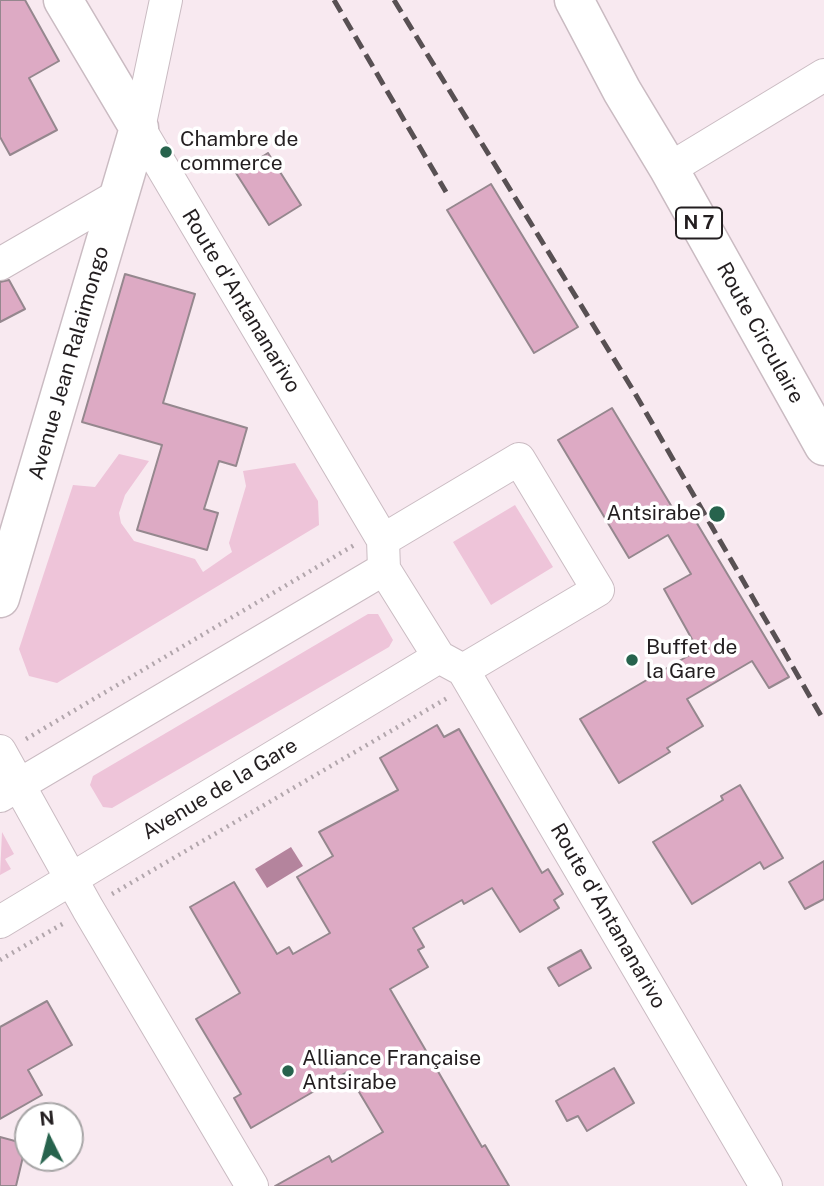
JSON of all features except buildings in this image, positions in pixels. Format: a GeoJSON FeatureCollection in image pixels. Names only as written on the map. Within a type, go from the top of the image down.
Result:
{"type":"FeatureCollection","features":[{"type":"Feature","properties":{"kind":"main road","name":"Route d'Antananarivo"},"geometry":{"type":"LineString","coordinates":[[63,0],[139,128]]}},
{"type":"Feature","properties":{"kind":"main road","name":"Route Circulaire"},"geometry":{"type":"LineString","coordinates":[[574,0],[622,91],[821,436]]}},
{"type":"Feature","properties":{"kind":"main road","name":"Avenue Jean Ralaimongo"},"geometry":{"type":"LineString","coordinates":[[0,598],[139,128]]}},
{"type":"Feature","properties":{"kind":"street"},"geometry":{"type":"LineString","coordinates":[[139,128],[166,0]]}},
{"type":"Feature","properties":{"kind":"street"},"geometry":{"type":"LineString","coordinates":[[668,169],[819,88]]}},
{"type":"Feature","properties":{"kind":"street","name":"Route d'Antananarivo"},"geometry":{"type":"LineString","coordinates":[[139,128],[382,547],[766,1186]]}},
{"type":"Feature","properties":{"kind":"street"},"geometry":{"type":"LineString","coordinates":[[0,264],[119,195]]}},
{"type":"Feature","properties":{"kind":"street","name":"Avenue de la Gare"},"geometry":{"type":"LineString","coordinates":[[0,922],[71,879],[458,670],[598,590],[519,459],[382,547]]}},
{"type":"Feature","properties":{"kind":"street"},"geometry":{"type":"LineString","coordinates":[[10,790],[382,547]]}},
{"type":"Feature","properties":{"kind":"street"},"geometry":{"type":"LineString","coordinates":[[1,753],[10,790],[71,879],[252,1186]]}},
{"type":"Feature","properties":{"kind":"path"},"geometry":{"type":"LineString","coordinates":[[1,753],[382,547]]}},
{"type":"Feature","properties":{"kind":"path"},"geometry":{"type":"LineString","coordinates":[[0,960],[88,909],[458,670]]}},
{"type":"Feature","properties":{"kind":"shaded area"},"geometry":{"type":"Polygon","coordinates":[[[119,454],[149,461],[125,495],[119,513],[121,523],[134,541],[195,559],[203,572],[232,552],[229,543],[246,486],[243,471],[295,463],[318,501],[319,525],[57,683],[29,676],[19,649],[73,485],[95,487],[119,454]]]}},
{"type":"Feature","properties":{"kind":"shaded area"},"geometry":{"type":"Polygon","coordinates":[[[515,505],[553,567],[491,605],[453,542],[515,505]]]}},
{"type":"Feature","properties":{"kind":"shaded area"},"geometry":{"type":"Polygon","coordinates":[[[368,614],[378,614],[393,640],[389,647],[112,808],[103,807],[90,785],[93,776],[368,614]]]}},
{"type":"Feature","properties":{"kind":"shaded area"},"geometry":{"type":"Polygon","coordinates":[[[2,832],[14,854],[5,859],[11,869],[0,875],[2,832]]]}},
{"type":"Feature","properties":{"kind":"shaded area"},"geometry":{"type":"Polygon","coordinates":[[[291,847],[303,866],[267,888],[255,869],[291,847]]]}},
{"type":"Feature","properties":{"kind":"railway"},"geometry":{"type":"LineString","coordinates":[[334,0],[446,192]]}},
{"type":"Feature","properties":{"kind":"railway"},"geometry":{"type":"LineString","coordinates":[[394,0],[633,390],[824,721]]}},
{"type":"Feature","properties":{"kind":"place","name":"Chambre de commerce"},"geometry":{"type":"Point","coordinates":[166,152]}},
{"type":"Feature","properties":{"kind":"place","name":"Antsirabe"},"geometry":{"type":"Point","coordinates":[717,514]}},
{"type":"Feature","properties":{"kind":"place","name":"Buffet de la Gare"},"geometry":{"type":"Point","coordinates":[632,660]}},
{"type":"Feature","properties":{"kind":"place","name":"Alliance Française Antsirabe"},"geometry":{"type":"Point","coordinates":[288,1071]}}]}
